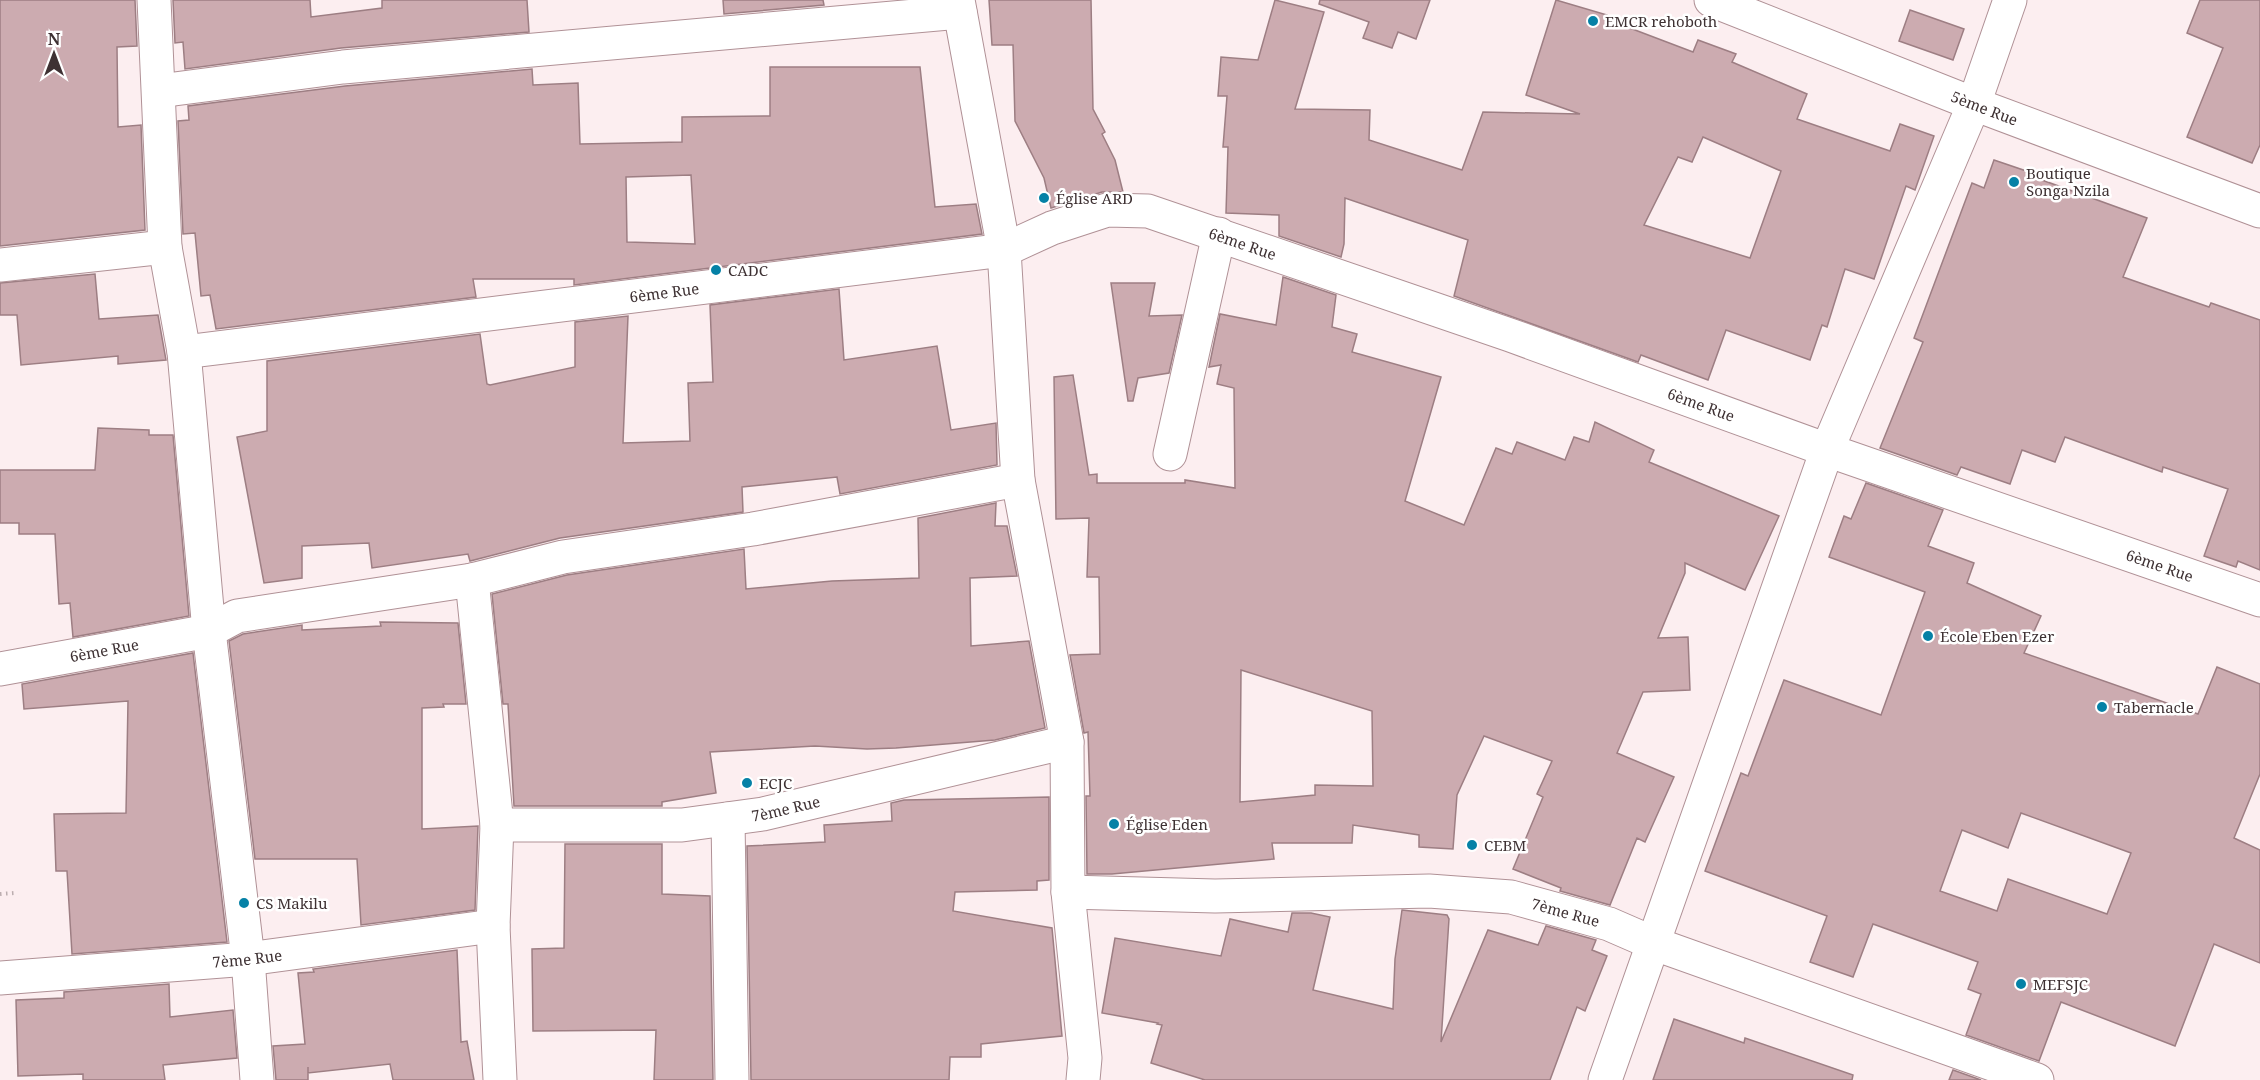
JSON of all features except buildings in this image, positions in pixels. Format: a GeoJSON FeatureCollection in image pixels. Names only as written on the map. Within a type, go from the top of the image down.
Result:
{"type":"FeatureCollection","features":[{"type":"Feature","properties":{"kind":"street"},"geometry":{"type":"LineString","coordinates":[[154,0],[165,247],[184,352],[209,631],[248,959],[257,1080]]}},
{"type":"Feature","properties":{"kind":"street","name":"5ème Rue"},"geometry":{"type":"LineString","coordinates":[[1711,0],[1974,104],[2260,211]]}},
{"type":"Feature","properties":{"kind":"street"},"geometry":{"type":"LineString","coordinates":[[1605,1080],[1655,944],[1827,450],[1974,104],[2010,0]]}},
{"type":"Feature","properties":{"kind":"street"},"geometry":{"type":"LineString","coordinates":[[159,91],[343,67],[959,6],[1004,250],[1018,480],[1067,742],[1068,892],[1085,1058],[1083,1080]]}},
{"type":"Feature","properties":{"kind":"street","name":"6ème Rue"},"geometry":{"type":"LineString","coordinates":[[184,352],[1004,250],[1052,228],[1107,210],[1148,211],[1510,335],[1827,450],[2260,600]]}},
{"type":"Feature","properties":{"kind":"street"},"geometry":{"type":"LineString","coordinates":[[1170,454],[1219,234]]}},
{"type":"Feature","properties":{"kind":"street"},"geometry":{"type":"LineString","coordinates":[[0,265],[165,247]]}},
{"type":"Feature","properties":{"kind":"street","name":"6ème Rue"},"geometry":{"type":"LineString","coordinates":[[0,669],[209,631],[237,616],[472,580],[563,557],[753,529],[1018,480]]}},
{"type":"Feature","properties":{"kind":"street"},"geometry":{"type":"LineString","coordinates":[[472,580],[497,825],[493,926],[500,1080]]}},
{"type":"Feature","properties":{"kind":"street","name":"7ème Rue"},"geometry":{"type":"LineString","coordinates":[[497,825],[682,825],[763,814],[1067,742]]}},
{"type":"Feature","properties":{"kind":"street"},"geometry":{"type":"LineString","coordinates":[[728,819],[732,1080]]}},
{"type":"Feature","properties":{"kind":"street","name":"7ème Rue"},"geometry":{"type":"LineString","coordinates":[[1068,892],[1215,896],[1429,891],[1511,897],[1609,924],[1655,944],[2037,1080]]}},
{"type":"Feature","properties":{"kind":"street","name":"7ème Rue"},"geometry":{"type":"LineString","coordinates":[[0,978],[248,959],[493,926]]}},
{"type":"Feature","properties":{"kind":"path"},"geometry":{"type":"LineString","coordinates":[[0,894],[14,892]]}},
{"type":"Feature","properties":{"kind":"place","name":"EMCR rehoboth"},"geometry":{"type":"Point","coordinates":[1593,21]}},
{"type":"Feature","properties":{"kind":"place","name":"Boutique Songa Nzila"},"geometry":{"type":"Point","coordinates":[2014,182]}},
{"type":"Feature","properties":{"kind":"place","name":"Église ARD"},"geometry":{"type":"Point","coordinates":[1044,198]}},
{"type":"Feature","properties":{"kind":"place","name":"CADC"},"geometry":{"type":"Point","coordinates":[716,270]}},
{"type":"Feature","properties":{"kind":"place","name":"École Eben Ezer"},"geometry":{"type":"Point","coordinates":[1928,636]}},
{"type":"Feature","properties":{"kind":"place","name":"Tabernacle"},"geometry":{"type":"Point","coordinates":[2102,707]}},
{"type":"Feature","properties":{"kind":"place","name":"ECJC"},"geometry":{"type":"Point","coordinates":[747,783]}},
{"type":"Feature","properties":{"kind":"place","name":"Église Eden"},"geometry":{"type":"Point","coordinates":[1114,824]}},
{"type":"Feature","properties":{"kind":"place","name":"CEBM"},"geometry":{"type":"Point","coordinates":[1472,845]}},
{"type":"Feature","properties":{"kind":"place","name":"CS Makilu"},"geometry":{"type":"Point","coordinates":[244,903]}},
{"type":"Feature","properties":{"kind":"place","name":"MEFSJC"},"geometry":{"type":"Point","coordinates":[2021,984]}}]}
